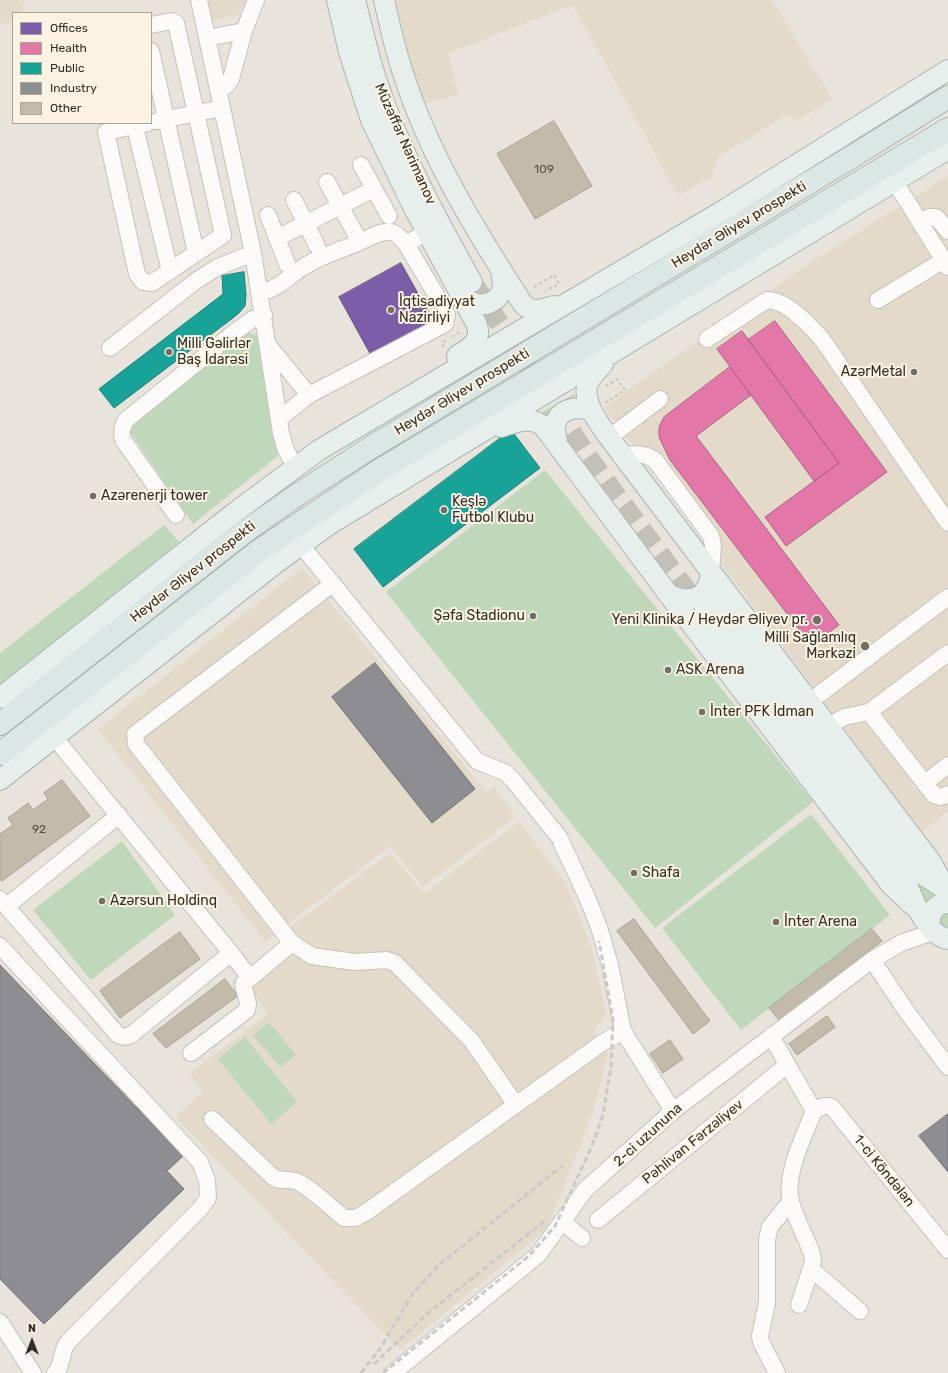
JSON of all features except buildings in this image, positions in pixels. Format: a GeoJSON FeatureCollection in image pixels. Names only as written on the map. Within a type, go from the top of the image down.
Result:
{"type":"FeatureCollection","features":[{"type":"Feature","properties":{"kind":"highway","name":"Heydər Əliyev prospekti"},"geometry":{"type":"LineString","coordinates":[[0,724],[246,530],[300,493],[370,448],[853,156],[948,96]]}},
{"type":"Feature","properties":{"kind":"highway","name":"Heydər Əliyev prospekti"},"geometry":{"type":"LineString","coordinates":[[0,754],[260,550],[314,513],[380,470],[948,129]]}},
{"type":"Feature","properties":{"kind":"main road"},"geometry":{"type":"LineString","coordinates":[[337,0],[349,52],[371,120],[426,232],[478,280],[522,304],[529,310],[541,310],[571,300]]}},
{"type":"Feature","properties":{"kind":"main road","name":"Müzəffər Nərimanov"},"geometry":{"type":"LineString","coordinates":[[355,0],[366,48],[388,112],[431,206],[478,280]]}},
{"type":"Feature","properties":{"kind":"main road"},"geometry":{"type":"LineString","coordinates":[[367,0],[389,81],[478,280]]}},
{"type":"Feature","properties":{"kind":"main road"},"geometry":{"type":"LineString","coordinates":[[0,698],[294,467],[474,344],[479,335],[477,325],[478,280],[453,189],[428,136],[404,78],[384,0]]}},
{"type":"Feature","properties":{"kind":"main road"},"geometry":{"type":"LineString","coordinates":[[318,450],[724,210],[948,70]]}},
{"type":"Feature","properties":{"kind":"main road"},"geometry":{"type":"LineString","coordinates":[[0,780],[330,524],[613,354],[948,149]]}},
{"type":"Feature","properties":{"kind":"main road"},"geometry":{"type":"LineString","coordinates":[[613,354],[587,384],[588,402],[592,411],[623,456],[930,862],[947,895]]}},
{"type":"Feature","properties":{"kind":"main road"},"geometry":{"type":"LineString","coordinates":[[558,442],[555,429],[560,416],[567,410],[577,407],[592,411]]}},
{"type":"Feature","properties":{"kind":"main road"},"geometry":{"type":"LineString","coordinates":[[480,433],[515,422],[533,421],[540,423],[558,442],[669,595],[892,886],[917,909],[937,932]]}},
{"type":"Feature","properties":{"kind":"main road"},"geometry":{"type":"LineString","coordinates":[[669,595],[687,600],[695,598],[702,594],[708,587],[711,572]]}},
{"type":"Feature","properties":{"kind":"main road"},"geometry":{"type":"LineString","coordinates":[[917,909],[905,878],[709,608],[917,871],[947,895]]}},
{"type":"Feature","properties":{"kind":"main road"},"geometry":{"type":"LineString","coordinates":[[937,932],[929,919],[934,909],[947,895]]}},
{"type":"Feature","properties":{"kind":"street"},"geometry":{"type":"LineString","coordinates":[[199,0],[253,253],[264,315],[279,419],[285,448],[294,467]]}},
{"type":"Feature","properties":{"kind":"street"},"geometry":{"type":"LineString","coordinates":[[218,90],[227,85],[231,79],[244,31],[256,0]]}},
{"type":"Feature","properties":{"kind":"street"},"geometry":{"type":"LineString","coordinates":[[152,25],[171,21],[176,23],[223,235],[196,253],[170,271],[152,283],[143,282],[137,274],[105,127],[138,124],[170,271]]}},
{"type":"Feature","properties":{"kind":"street"},"geometry":{"type":"LineString","coordinates":[[207,38],[244,31]]}},
{"type":"Feature","properties":{"kind":"street"},"geometry":{"type":"LineString","coordinates":[[152,60],[159,121],[196,253]]}},
{"type":"Feature","properties":{"kind":"street"},"geometry":{"type":"LineString","coordinates":[[159,121],[222,108]]}},
{"type":"Feature","properties":{"kind":"street"},"geometry":{"type":"LineString","coordinates":[[361,165],[389,216]]}},
{"type":"Feature","properties":{"kind":"street"},"geometry":{"type":"LineString","coordinates":[[327,182],[360,242]]}},
{"type":"Feature","properties":{"kind":"street"},"geometry":{"type":"LineString","coordinates":[[878,300],[946,264],[895,182]]}},
{"type":"Feature","properties":{"kind":"street"},"geometry":{"type":"LineString","coordinates":[[277,238],[374,189]]}},
{"type":"Feature","properties":{"kind":"street"},"geometry":{"type":"LineString","coordinates":[[294,200],[317,246]]}},
{"type":"Feature","properties":{"kind":"street"},"geometry":{"type":"LineString","coordinates":[[268,215],[287,264]]}},
{"type":"Feature","properties":{"kind":"street"},"geometry":{"type":"LineString","coordinates":[[919,221],[930,217],[936,217],[948,231]]}},
{"type":"Feature","properties":{"kind":"street"},"geometry":{"type":"LineString","coordinates":[[260,293],[281,286],[304,266],[321,257],[389,231],[395,233],[406,244],[448,315],[445,324],[308,395],[279,419]]}},
{"type":"Feature","properties":{"kind":"street"},"geometry":{"type":"LineString","coordinates":[[406,244],[426,232]]}},
{"type":"Feature","properties":{"kind":"street"},"geometry":{"type":"LineString","coordinates":[[110,348],[202,277],[218,267],[253,253]]}},
{"type":"Feature","properties":{"kind":"street"},"geometry":{"type":"LineString","coordinates":[[707,339],[767,300],[774,300],[803,318],[822,339],[948,523]]}},
{"type":"Feature","properties":{"kind":"street"},"geometry":{"type":"LineString","coordinates":[[176,515],[123,440],[121,433],[126,420],[236,331],[253,319],[264,315]]}},
{"type":"Feature","properties":{"kind":"street"},"geometry":{"type":"LineString","coordinates":[[268,344],[308,395]]}},
{"type":"Feature","properties":{"kind":"street"},"geometry":{"type":"LineString","coordinates":[[610,437],[660,399]]}},
{"type":"Feature","properties":{"kind":"street"},"geometry":{"type":"LineString","coordinates":[[301,545],[331,585],[476,762],[506,773],[559,837],[599,927],[610,965],[623,1030],[673,1111]]}},
{"type":"Feature","properties":{"kind":"street"},"geometry":{"type":"LineString","coordinates":[[331,585],[135,734],[134,739],[136,744],[292,944],[312,956],[355,962],[387,960],[395,963],[471,1040],[516,1105]]}},
{"type":"Feature","properties":{"kind":"street"},"geometry":{"type":"LineString","coordinates":[[810,702],[948,597]]}},
{"type":"Feature","properties":{"kind":"street"},"geometry":{"type":"LineString","coordinates":[[828,727],[844,717],[869,712],[948,653]]}},
{"type":"Feature","properties":{"kind":"street"},"geometry":{"type":"LineString","coordinates":[[869,712],[934,795],[940,797],[948,794]]}},
{"type":"Feature","properties":{"kind":"street"},"geometry":{"type":"LineString","coordinates":[[54,737],[119,815],[249,977]]}},
{"type":"Feature","properties":{"kind":"street"},"geometry":{"type":"LineString","coordinates":[[925,782],[948,765]]}},
{"type":"Feature","properties":{"kind":"street"},"geometry":{"type":"LineString","coordinates":[[119,815],[3,902],[118,1035],[124,1038],[131,1035],[231,953]]}},
{"type":"Feature","properties":{"kind":"street","name":"2-ci uzununa"},"geometry":{"type":"LineString","coordinates":[[393,1373],[538,1255],[585,1190],[673,1111],[872,960],[901,943],[937,932]]}},
{"type":"Feature","properties":{"kind":"street"},"geometry":{"type":"LineString","coordinates":[[191,1053],[246,1010],[248,1004],[243,984],[249,977],[292,944]]}},
{"type":"Feature","properties":{"kind":"street"},"geometry":{"type":"LineString","coordinates":[[0,946],[200,1162],[207,1181],[208,1198],[200,1209],[68,1342],[63,1349],[61,1364],[55,1373]]}},
{"type":"Feature","properties":{"kind":"street"},"geometry":{"type":"LineString","coordinates":[[872,960],[907,1012],[948,1067]]}},
{"type":"Feature","properties":{"kind":"street"},"geometry":{"type":"LineString","coordinates":[[212,1119],[274,1178],[280,1181],[290,1180],[300,1183],[344,1218],[355,1218],[365,1213],[602,1043],[623,1030]]}},
{"type":"Feature","properties":{"kind":"street"},"geometry":{"type":"LineString","coordinates":[[771,1036],[814,1111],[800,1145],[791,1176],[791,1201],[812,1254],[813,1262],[798,1305]]}},
{"type":"Feature","properties":{"kind":"street","name":"Pəhlivan Fərzəliyev"},"geometry":{"type":"LineString","coordinates":[[598,1220],[787,1065]]}},
{"type":"Feature","properties":{"kind":"street","name":"1-ci Köndələn"},"geometry":{"type":"LineString","coordinates":[[814,1111],[827,1105],[832,1107],[948,1250]]}},
{"type":"Feature","properties":{"kind":"street"},"geometry":{"type":"LineString","coordinates":[[777,1373],[761,1342],[760,1336],[767,1303],[767,1239],[770,1227],[791,1201]]}},
{"type":"Feature","properties":{"kind":"street"},"geometry":{"type":"LineString","coordinates":[[562,1222],[582,1238]]}},
{"type":"Feature","properties":{"kind":"street"},"geometry":{"type":"LineString","coordinates":[[810,1269],[860,1311]]}},
{"type":"Feature","properties":{"kind":"street"},"geometry":{"type":"LineString","coordinates":[[0,1322],[33,1373]]}},
{"type":"Feature","properties":{"kind":"path"},"geometry":{"type":"LineString","coordinates":[[534,287],[554,275],[558,284],[539,295]]}},
{"type":"Feature","properties":{"kind":"path"},"geometry":{"type":"LineString","coordinates":[[592,411],[625,390],[617,379]]}},
{"type":"Feature","properties":{"kind":"shaded area"},"geometry":{"type":"Polygon","coordinates":[[[0,0],[24,0],[22,12],[12,12],[12,21],[0,24],[0,0]]]}},
{"type":"Feature","properties":{"kind":"shaded area"},"geometry":{"type":"Polygon","coordinates":[[[206,0],[246,0],[239,15],[210,21],[206,0]]]}},
{"type":"Feature","properties":{"kind":"shaded area"},"geometry":{"type":"Polygon","coordinates":[[[395,0],[772,0],[832,99],[796,121],[790,113],[719,156],[711,177],[678,195],[573,5],[448,53],[458,95],[424,104],[407,53],[395,0]]]}},
{"type":"Feature","properties":{"kind":"shaded area","name":"Milli Sağlamlıq Mərkəzi"},"geometry":{"type":"Polygon","coordinates":[[[948,176],[948,811],[922,832],[604,407],[810,263],[948,176]]]}},
{"type":"Feature","properties":{"kind":"shaded area"},"geometry":{"type":"Polygon","coordinates":[[[302,568],[487,793],[495,787],[515,817],[423,887],[390,846],[265,941],[98,729],[302,568]]]}},
{"type":"Feature","properties":{"kind":"shaded area"},"geometry":{"type":"Polygon","coordinates":[[[519,822],[566,884],[592,948],[606,1015],[594,1030],[608,1054],[593,1112],[547,1229],[400,1350],[175,1117],[203,1091],[189,1074],[268,1014],[249,986],[303,946],[290,928],[390,853],[424,894],[519,822]]]}},
{"type":"Feature","properties":{"kind":"green space"},"geometry":{"type":"Polygon","coordinates":[[[247,332],[257,335],[278,456],[193,524],[128,429],[247,332]]]}},
{"type":"Feature","properties":{"kind":"green space"},"geometry":{"type":"Polygon","coordinates":[[[574,394],[579,401],[548,421],[542,412],[574,394]]]}},
{"type":"Feature","properties":{"kind":"green space"},"geometry":{"type":"Polygon","coordinates":[[[545,470],[813,802],[655,928],[386,592],[545,470]]]}},
{"type":"Feature","properties":{"kind":"green space"},"geometry":{"type":"Polygon","coordinates":[[[164,525],[179,542],[0,685],[0,653],[164,525]]]}},
{"type":"Feature","properties":{"kind":"green space","name":"İnter Arena"},"geometry":{"type":"Polygon","coordinates":[[[811,814],[890,915],[741,1030],[662,928],[811,814]]]}},
{"type":"Feature","properties":{"kind":"green space"},"geometry":{"type":"Polygon","coordinates":[[[122,841],[175,915],[91,980],[33,910],[122,841]]]}},
{"type":"Feature","properties":{"kind":"green space"},"geometry":{"type":"Polygon","coordinates":[[[914,878],[938,898],[927,906],[914,878]]]}},
{"type":"Feature","properties":{"kind":"green space"},"geometry":{"type":"Polygon","coordinates":[[[948,910],[948,931],[939,927],[939,914],[948,910]]]}},
{"type":"Feature","properties":{"kind":"green space"},"geometry":{"type":"Polygon","coordinates":[[[269,1022],[296,1055],[280,1067],[253,1035],[269,1022]]]}},
{"type":"Feature","properties":{"kind":"green space"},"geometry":{"type":"Polygon","coordinates":[[[245,1037],[297,1102],[271,1124],[218,1059],[245,1037]]]}},
{"type":"Feature","properties":{"kind":"tunnel"},"geometry":{"type":"LineString","coordinates":[[472,282],[588,457],[702,611]]}},
{"type":"Feature","properties":{"kind":"railway"},"geometry":{"type":"LineString","coordinates":[[383,1373],[529,1256],[555,1226],[591,1148],[603,1115],[611,1067],[613,1020],[599,941]]}},
{"type":"Feature","properties":{"kind":"railway"},"geometry":{"type":"LineString","coordinates":[[361,1373],[380,1349],[413,1293],[439,1265],[562,1166]]}},
{"type":"Feature","properties":{"kind":"railway"},"geometry":{"type":"LineString","coordinates":[[374,1364],[428,1313],[546,1220]]}},
{"type":"Feature","properties":{"kind":"place","name":"İqtisadiyyat Nazirliyi"},"geometry":{"type":"Point","coordinates":[391,310]}},
{"type":"Feature","properties":{"kind":"place","name":"Milli Gəlirlər Baş İdarəsi"},"geometry":{"type":"Point","coordinates":[169,352]}},
{"type":"Feature","properties":{"kind":"place","name":"AzərMetal"},"geometry":{"type":"Point","coordinates":[914,372]}},
{"type":"Feature","properties":{"kind":"place","name":"Azərenerji tower"},"geometry":{"type":"Point","coordinates":[93,496]}},
{"type":"Feature","properties":{"kind":"place","name":"Keşlə Futbol Klubu"},"geometry":{"type":"Point","coordinates":[444,510]}},
{"type":"Feature","properties":{"kind":"place","name":"Şəfa Stadionu"},"geometry":{"type":"Point","coordinates":[533,616]}},
{"type":"Feature","properties":{"kind":"place","name":"Yeni Klinika / Heydər Əliyev pr."},"geometry":{"type":"Point","coordinates":[817,620]}},
{"type":"Feature","properties":{"kind":"place","name":"Milli Sağlamlıq Mərkəzi"},"geometry":{"type":"Point","coordinates":[865,646]}},
{"type":"Feature","properties":{"kind":"place","name":"ASK Arena"},"geometry":{"type":"Point","coordinates":[668,670]}},
{"type":"Feature","properties":{"kind":"place","name":"İnter PFK İdman"},"geometry":{"type":"Point","coordinates":[702,712]}},
{"type":"Feature","properties":{"kind":"place","name":"Shafa"},"geometry":{"type":"Point","coordinates":[634,873]}},
{"type":"Feature","properties":{"kind":"place","name":"Azərsun Holdinq"},"geometry":{"type":"Point","coordinates":[102,901]}},
{"type":"Feature","properties":{"kind":"place","name":"İnter Arena"},"geometry":{"type":"Point","coordinates":[776,922]}}]}
